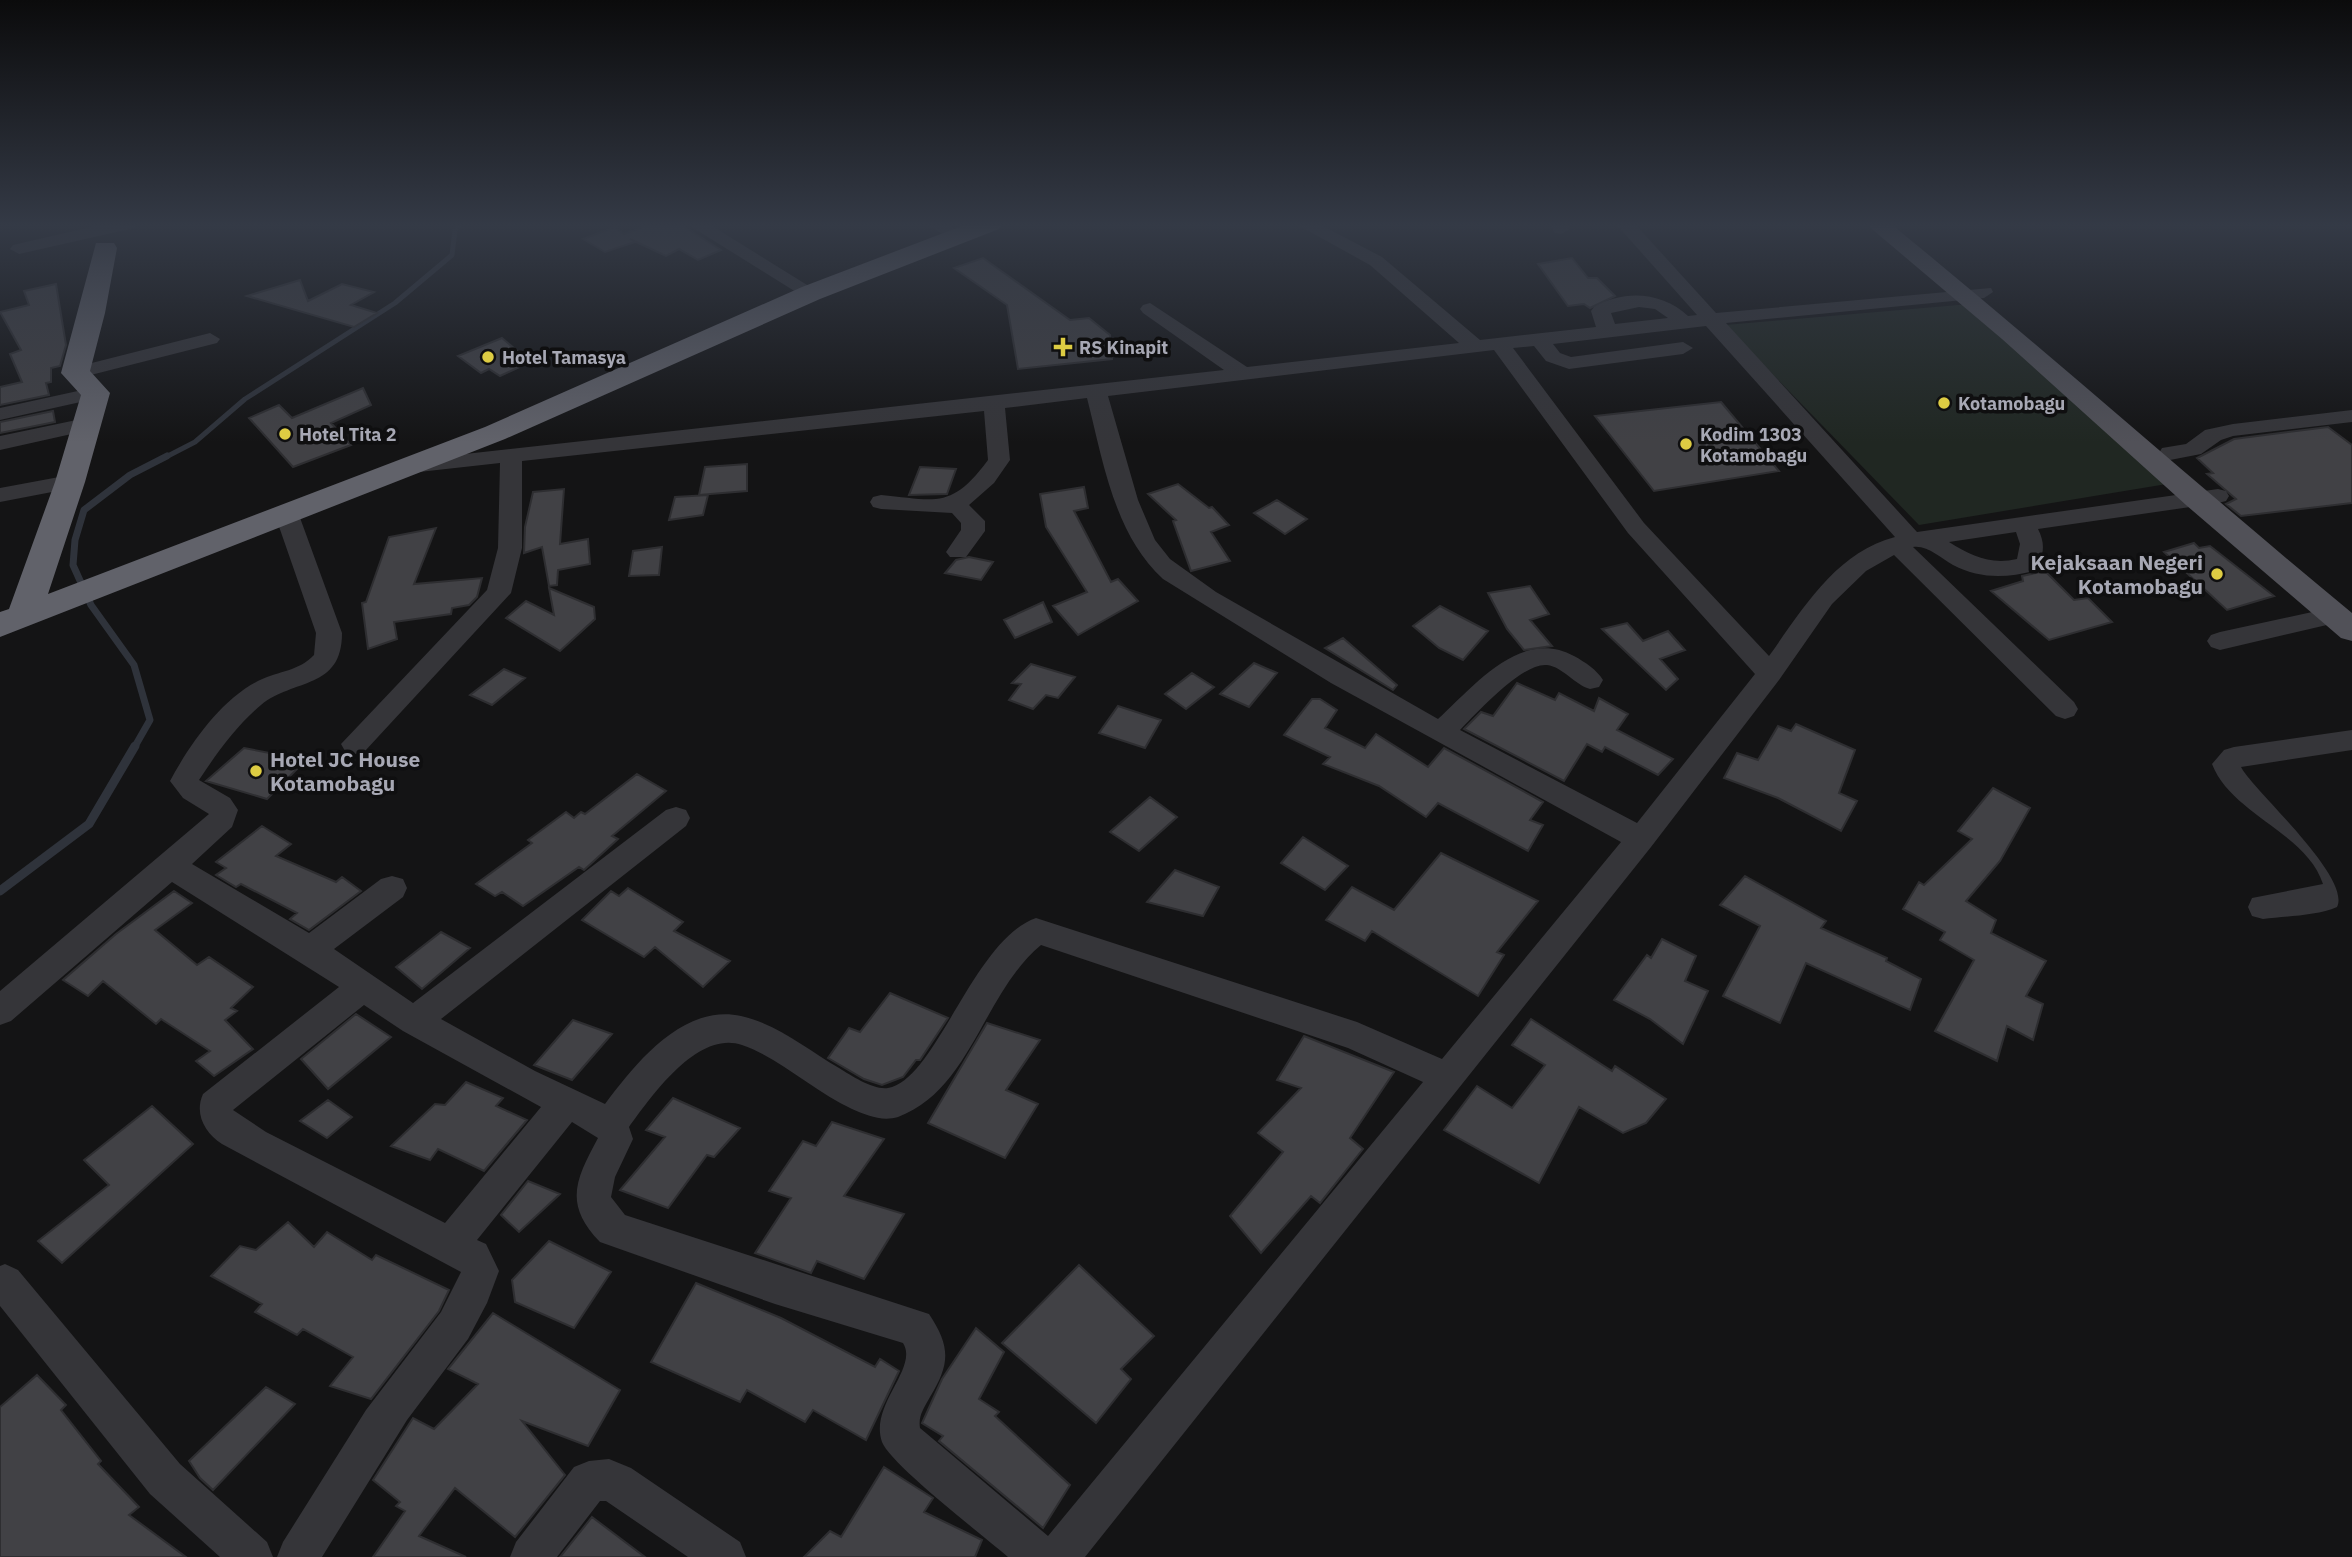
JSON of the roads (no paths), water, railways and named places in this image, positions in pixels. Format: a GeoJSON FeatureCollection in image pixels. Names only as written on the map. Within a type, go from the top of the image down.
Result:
{"type":"FeatureCollection","features":[{"type":"Feature","properties":{"kind":"highway"},"geometry":{"type":"LineString","coordinates":[[26,615],[96,393],[75,373],[94,297]]}},
{"type":"Feature","properties":{"kind":"highway"},"geometry":{"type":"LineString","coordinates":[[26,615],[287,515],[575,399],[803,297]]}},
{"type":"Feature","properties":{"kind":"main road"},"geometry":{"type":"LineString","coordinates":[[1977,297],[2346,618]]}},
{"type":"Feature","properties":{"kind":"main road"},"geometry":{"type":"LineString","coordinates":[[1978,297],[2170,453],[2207,498]]}},
{"type":"Feature","properties":{"kind":"street"},"geometry":{"type":"LineString","coordinates":[[1423,297],[1489,347],[1636,528],[1770,674]]}},
{"type":"Feature","properties":{"kind":"street"},"geometry":{"type":"LineString","coordinates":[[1692,297],[2065,709]]}},
{"type":"Feature","properties":{"kind":"street"},"geometry":{"type":"LineString","coordinates":[[410,466],[1489,347],[1712,319],[1936,297]]}},
{"type":"Feature","properties":{"kind":"street"},"geometry":{"type":"LineString","coordinates":[[1150,309],[1242,373]]}},
{"type":"Feature","properties":{"kind":"street"},"geometry":{"type":"LineString","coordinates":[[75,373],[210,339]]}},
{"type":"Feature","properties":{"kind":"street"},"geometry":{"type":"LineString","coordinates":[[1541,341],[1553,357],[1569,363],[1684,348]]}},
{"type":"Feature","properties":{"kind":"street"},"geometry":{"type":"LineString","coordinates":[[1096,391],[1126,495],[1143,540],[1154,556],[1172,572],[1267,634],[1641,839]]}},
{"type":"Feature","properties":{"kind":"street"},"geometry":{"type":"LineString","coordinates":[[0,414],[96,393]]}},
{"type":"Feature","properties":{"kind":"street"},"geometry":{"type":"LineString","coordinates":[[881,502],[945,508],[955,504],[995,470],[999,460],[994,402]]}},
{"type":"Feature","properties":{"kind":"street"},"geometry":{"type":"LineString","coordinates":[[2170,453],[2193,449],[2213,435],[2233,430],[2352,416]]}},
{"type":"Feature","properties":{"kind":"street"},"geometry":{"type":"LineString","coordinates":[[0,443],[86,424]]}},
{"type":"Feature","properties":{"kind":"street"},"geometry":{"type":"LineString","coordinates":[[355,744],[499,593],[510,548],[511,456]]}},
{"type":"Feature","properties":{"kind":"street"},"geometry":{"type":"LineString","coordinates":[[0,495],[61,504]]}},
{"type":"Feature","properties":{"kind":"street"},"geometry":{"type":"LineString","coordinates":[[1058,1557],[1641,839],[1770,674],[1823,598],[1858,565],[1911,541],[2207,498]]}},
{"type":"Feature","properties":{"kind":"street"},"geometry":{"type":"LineString","coordinates":[[955,504],[973,521],[974,531],[958,552]]}},
{"type":"Feature","properties":{"kind":"street"},"geometry":{"type":"LineString","coordinates":[[0,1011],[222,819],[224,810],[219,805],[189,788],[184,781],[212,741],[256,695],[307,673],[321,664],[329,651],[329,634],[287,515]]}},
{"type":"Feature","properties":{"kind":"street"},"geometry":{"type":"LineString","coordinates":[[1911,541],[1977,566],[2007,571],[2026,565],[2032,555],[2034,544],[2023,524]]}},
{"type":"Feature","properties":{"kind":"street"},"geometry":{"type":"LineString","coordinates":[[2220,641],[2346,618]]}},
{"type":"Feature","properties":{"kind":"street"},"geometry":{"type":"LineString","coordinates":[[1442,731],[1510,670],[1533,657],[1548,656],[1565,662],[1590,680]]}},
{"type":"Feature","properties":{"kind":"street"},"geometry":{"type":"LineString","coordinates":[[2263,907],[2329,897],[2339,888],[2339,879],[2322,857],[2231,777],[2226,764],[2234,757],[2352,740]]}},
{"type":"Feature","properties":{"kind":"street"},"geometry":{"type":"LineString","coordinates":[[414,1021],[676,818]]}},
{"type":"Feature","properties":{"kind":"street"},"geometry":{"type":"LineString","coordinates":[[170,866],[310,950],[414,1021],[523,1082],[611,1124],[616,1139],[593,1185],[592,1196],[599,1218],[613,1229],[775,1285],[915,1328],[924,1338],[929,1353],[919,1380],[898,1415],[897,1425],[901,1439],[1041,1557]]}},
{"type":"Feature","properties":{"kind":"street"},"geometry":{"type":"LineString","coordinates":[[310,950],[392,888]]}},
{"type":"Feature","properties":{"kind":"street"},"geometry":{"type":"LineString","coordinates":[[611,1124],[648,1076],[673,1053],[711,1030],[743,1030],[842,1087],[872,1101],[891,1103],[913,1094],[930,1078],[1004,958],[1020,940],[1036,931],[1357,1036],[1447,1077]]}},
{"type":"Feature","properties":{"kind":"street"},"geometry":{"type":"LineString","coordinates":[[298,1557],[356,1460],[474,1295],[480,1271],[473,1257],[254,1144],[223,1126],[215,1116],[215,1105],[233,1088],[363,987]]}},
{"type":"Feature","properties":{"kind":"street"},"geometry":{"type":"LineString","coordinates":[[449,1246],[567,1102]]}},
{"type":"Feature","properties":{"kind":"street"},"geometry":{"type":"LineString","coordinates":[[5,1283],[165,1479],[253,1557]]}},
{"type":"Feature","properties":{"kind":"street"},"geometry":{"type":"LineString","coordinates":[[531,1557],[589,1482],[609,1480],[647,1502],[725,1557]]}},
{"type":"Feature","properties":{"kind":"waterway"},"geometry":{"type":"LineString","coordinates":[[164,458],[195,442],[245,399],[403,297]]}},
{"type":"Feature","properties":{"kind":"waterway"},"geometry":{"type":"LineString","coordinates":[[134,748],[150,720],[134,665],[91,605],[73,565],[75,540],[84,510],[130,475],[167,456]]}},
{"type":"Feature","properties":{"kind":"waterway"},"geometry":{"type":"LineString","coordinates":[[0,891],[89,824],[135,746]]}},
{"type":"Feature","properties":{"kind":"place","name":"RS Kinapit"},"geometry":{"type":"Point","coordinates":[1063,347]}},
{"type":"Feature","properties":{"kind":"place","name":"Hotel Tamasya"},"geometry":{"type":"Point","coordinates":[488,357]}},
{"type":"Feature","properties":{"kind":"place","name":"Kotamobagu"},"geometry":{"type":"Point","coordinates":[1944,403]}},
{"type":"Feature","properties":{"kind":"place","name":"Hotel Tita 2"},"geometry":{"type":"Point","coordinates":[285,434]}},
{"type":"Feature","properties":{"kind":"place","name":"Kodim 1303 Kotamobagu"},"geometry":{"type":"Point","coordinates":[1686,444]}},
{"type":"Feature","properties":{"kind":"place","name":"Kejaksaan Negeri Kotamobagu"},"geometry":{"type":"Point","coordinates":[2217,574]}},
{"type":"Feature","properties":{"kind":"place","name":"Hotel JC House Kotamobagu"},"geometry":{"type":"Point","coordinates":[256,771]}}]}
